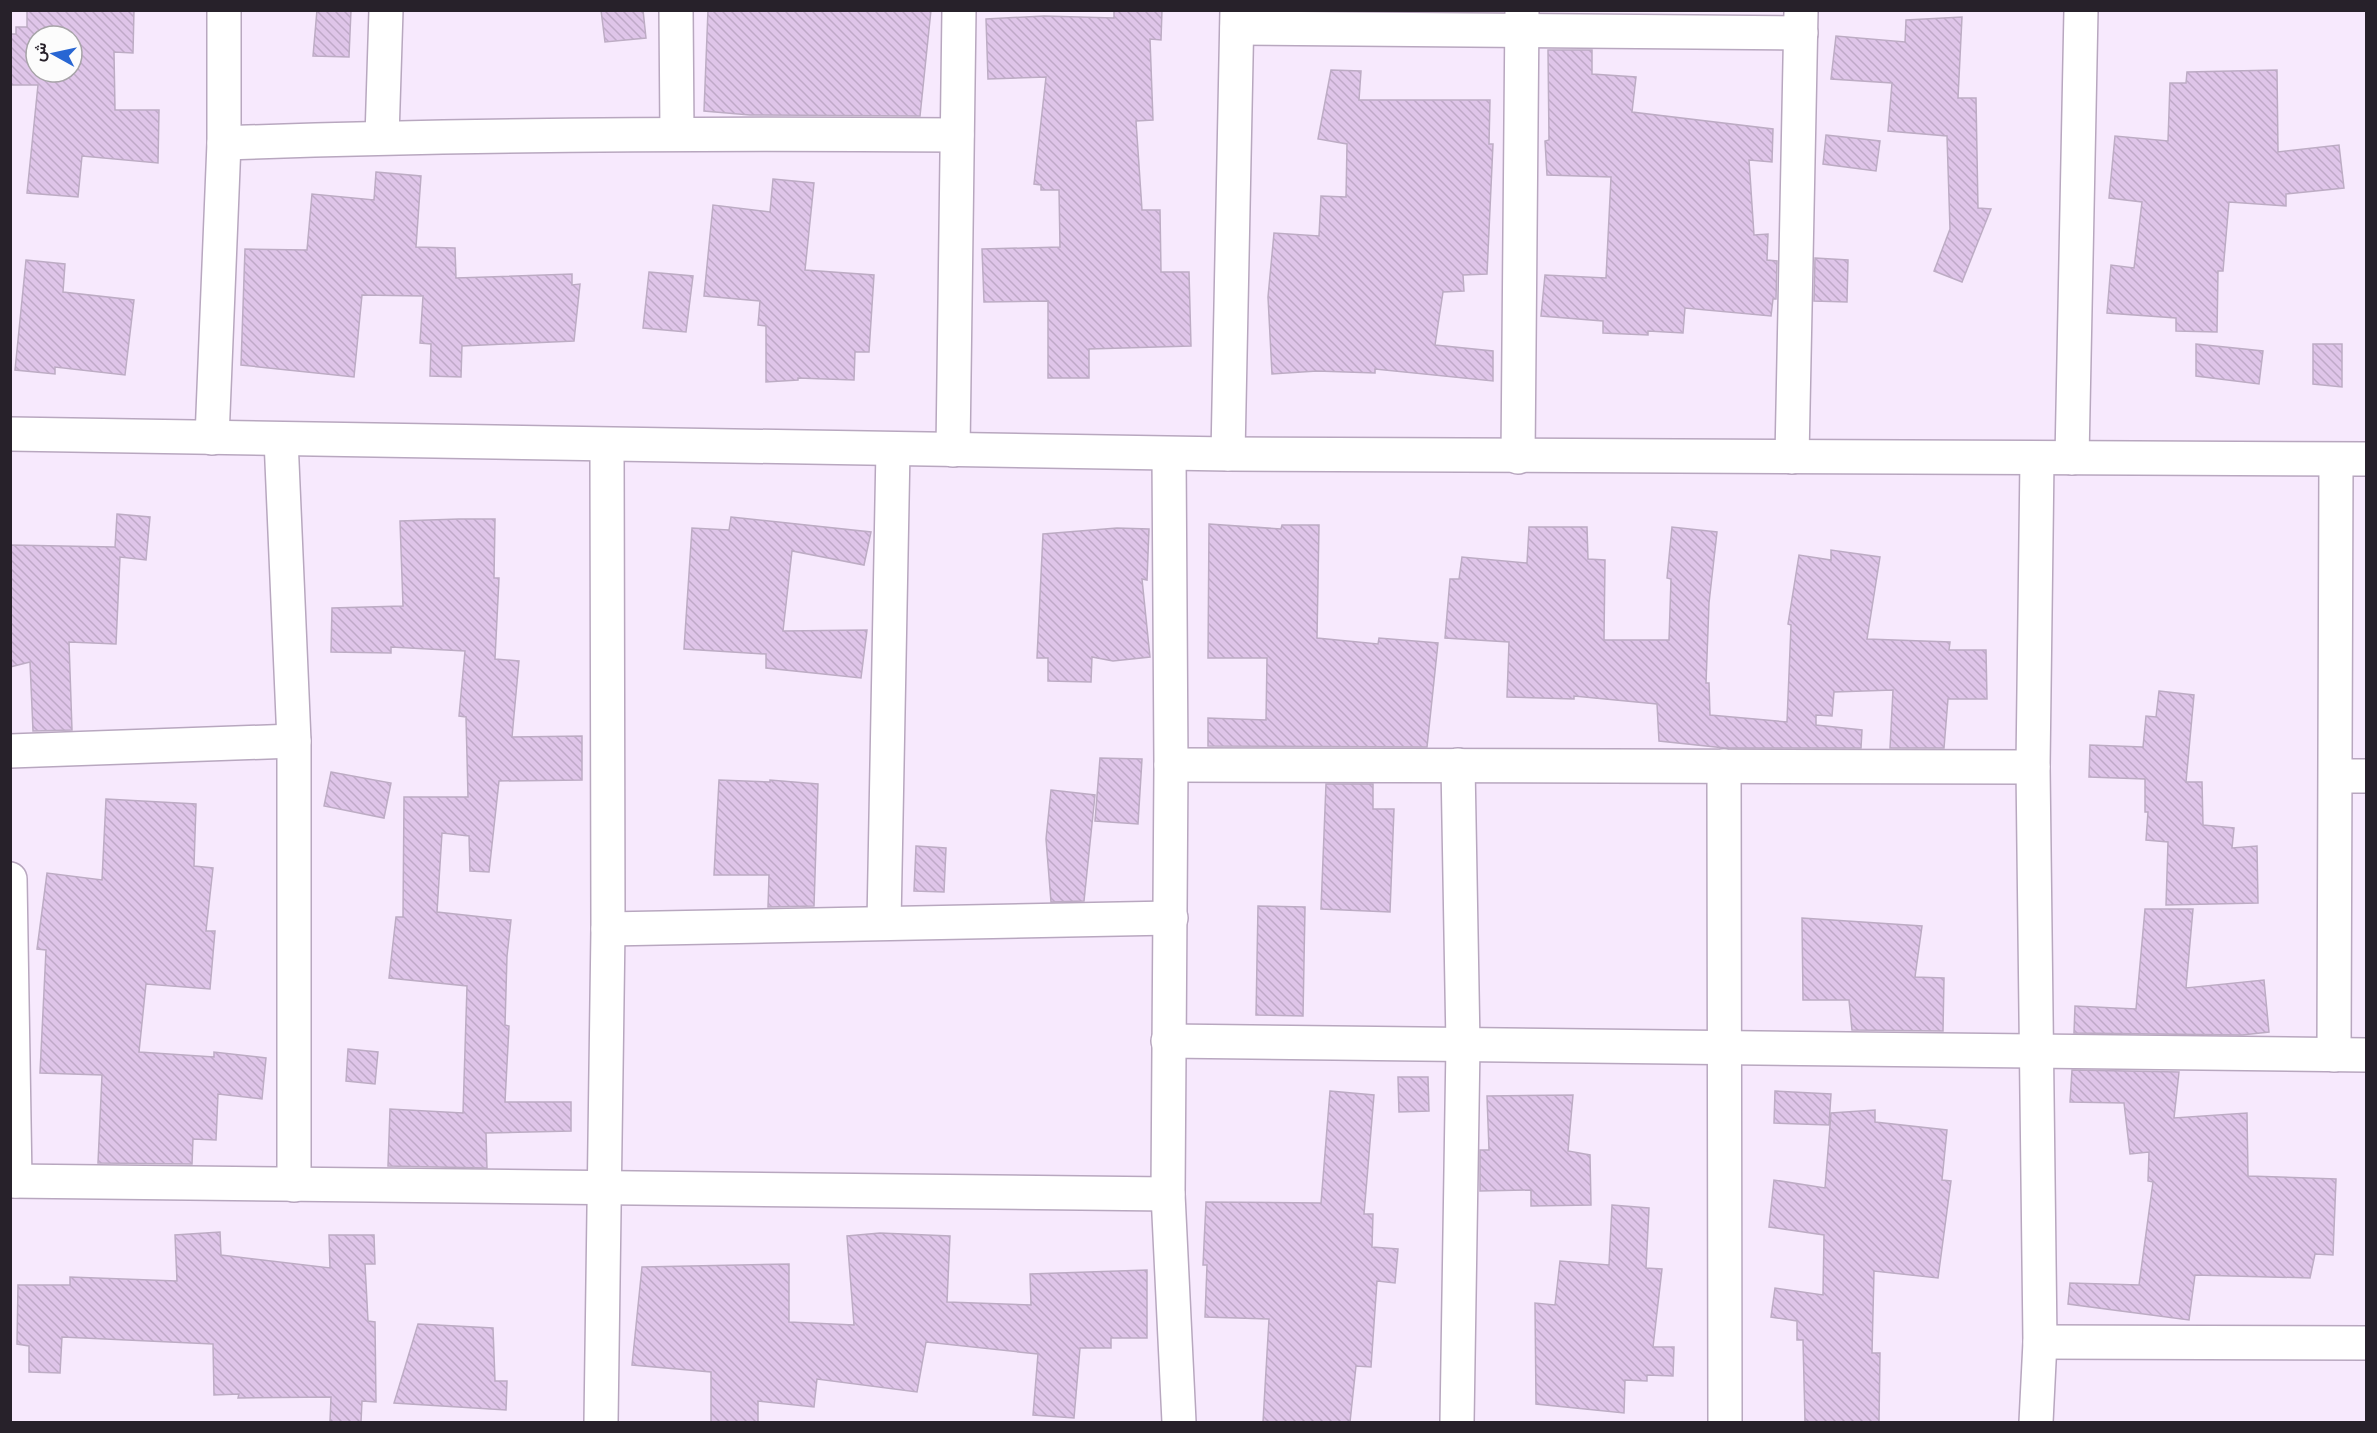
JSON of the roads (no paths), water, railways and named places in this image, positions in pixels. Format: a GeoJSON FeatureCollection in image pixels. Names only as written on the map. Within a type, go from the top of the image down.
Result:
{"type":"FeatureCollection","features":[{"type":"Feature","properties":{"kind":"street"},"geometry":{"type":"LineString","coordinates":[[212,438],[224,143],[224,10]]}},
{"type":"Feature","properties":{"kind":"street"},"geometry":{"type":"LineString","coordinates":[[382,137],[386,10]]}},
{"type":"Feature","properties":{"kind":"street"},"geometry":{"type":"LineString","coordinates":[[676,10],[677,133]]}},
{"type":"Feature","properties":{"kind":"street"},"geometry":{"type":"LineString","coordinates":[[953,450],[959,10]]}},
{"type":"Feature","properties":{"kind":"street"},"geometry":{"type":"LineString","coordinates":[[2072,458],[2081,10]]}},
{"type":"Feature","properties":{"kind":"street"},"geometry":{"type":"LineString","coordinates":[[1228,454],[1237,20],[1801,22],[1792,458]]}},
{"type":"Feature","properties":{"kind":"street"},"geometry":{"type":"LineString","coordinates":[[1518,458],[1522,20]]}},
{"type":"Feature","properties":{"kind":"street"},"geometry":{"type":"LineString","coordinates":[[224,143],[382,137],[677,133],[957,135]]}},
{"type":"Feature","properties":{"kind":"street"},"geometry":{"type":"LineString","coordinates":[[10,434],[1518,458],[2351,460],[2352,776],[2334,1055]]}},
{"type":"Feature","properties":{"kind":"street"},"geometry":{"type":"LineString","coordinates":[[281,439],[294,741],[294,1185]]}},
{"type":"Feature","properties":{"kind":"street"},"geometry":{"type":"LineString","coordinates":[[601,1422],[608,928],[607,445]]}},
{"type":"Feature","properties":{"kind":"street"},"geometry":{"type":"LineString","coordinates":[[884,923],[893,449]]}},
{"type":"Feature","properties":{"kind":"street"},"geometry":{"type":"LineString","coordinates":[[1169,454],[1171,765],[1168,1194],[1179,1422]]}},
{"type":"Feature","properties":{"kind":"street"},"geometry":{"type":"LineString","coordinates":[[2036,1422],[2040,1342],[2033,767],[2037,460]]}},
{"type":"Feature","properties":{"kind":"street"},"geometry":{"type":"LineString","coordinates":[[10,751],[294,741]]}},
{"type":"Feature","properties":{"kind":"street"},"geometry":{"type":"LineString","coordinates":[[1171,765],[2033,767]]}},
{"type":"Feature","properties":{"kind":"street"},"geometry":{"type":"LineString","coordinates":[[1457,1422],[1463,1045],[1458,765]]}},
{"type":"Feature","properties":{"kind":"street"},"geometry":{"type":"LineString","coordinates":[[1724,766],[1725,1422]]}},
{"type":"Feature","properties":{"kind":"street"},"geometry":{"type":"LineString","coordinates":[[10,879],[13,1181],[1168,1194]]}},
{"type":"Feature","properties":{"kind":"street"},"geometry":{"type":"LineString","coordinates":[[608,928],[1170,918]]}},
{"type":"Feature","properties":{"kind":"street"},"geometry":{"type":"LineString","coordinates":[[1168,1041],[2038,1053],[2367,1055]]}},
{"type":"Feature","properties":{"kind":"street"},"geometry":{"type":"LineString","coordinates":[[2040,1342],[2367,1343]]}}]}
